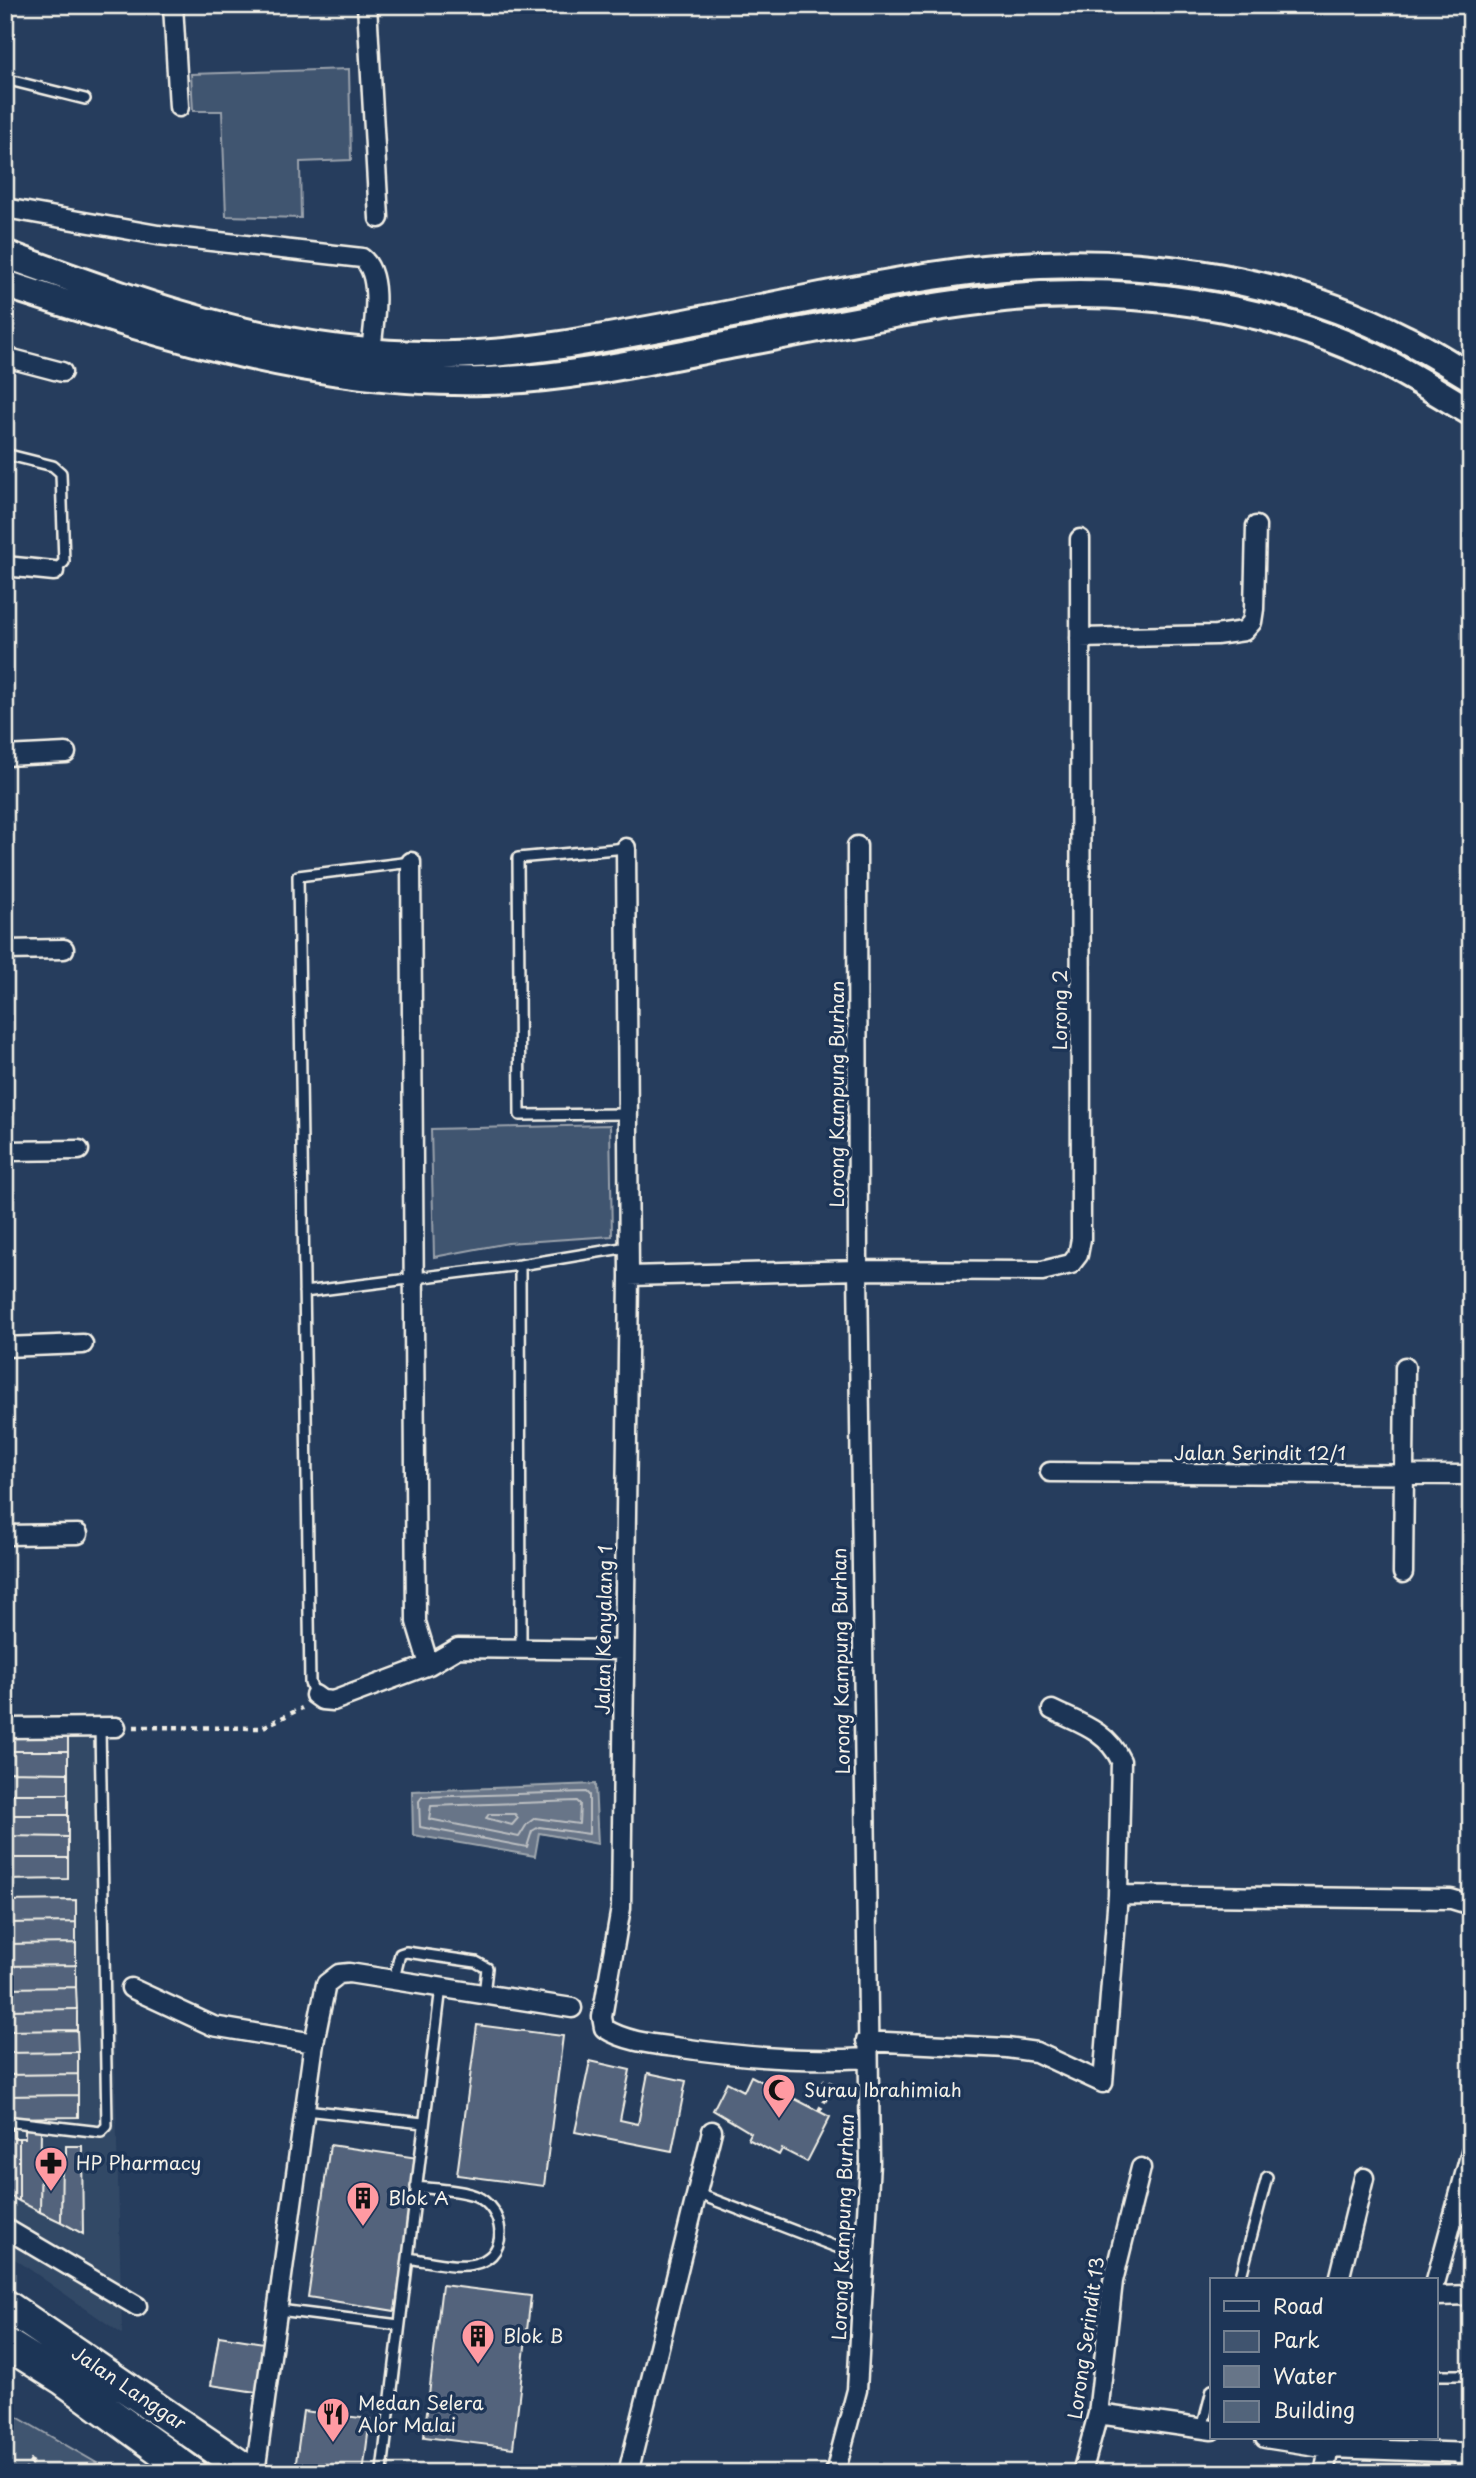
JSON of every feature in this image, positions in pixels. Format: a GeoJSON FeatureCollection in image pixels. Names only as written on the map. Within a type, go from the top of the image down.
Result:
{"type":"FeatureCollection","features":[{"type":"Feature","properties":{"kind":"main road"},"geometry":{"type":"LineString","coordinates":[[5,254],[174,314],[241,333],[369,365],[486,381],[578,373],[988,299],[1080,295],[1171,301],[1262,319],[1349,347],[1391,365],[1471,412]]}},
{"type":"Feature","properties":{"kind":"main road"},"geometry":{"type":"LineString","coordinates":[[5,284],[236,354],[298,368],[369,365],[523,350],[937,276],[1032,265],[1080,264],[1175,271],[1269,290],[1315,303],[1393,334],[1471,377]]}},
{"type":"Feature","properties":{"kind":"main road","name":"Jalan Langgar"},"geometry":{"type":"LineString","coordinates":[[5,2305],[253,2473]]}},
{"type":"Feature","properties":{"kind":"main road","name":"Jalan Langgar"},"geometry":{"type":"LineString","coordinates":[[5,2343],[64,2380],[192,2473]]}},
{"type":"Feature","properties":{"kind":"main road"},"geometry":{"type":"LineString","coordinates":[[64,2380],[150,2463],[153,2473]]}},
{"type":"Feature","properties":{"kind":"street"},"geometry":{"type":"LineString","coordinates":[[173,5],[179,107]]}},
{"type":"Feature","properties":{"kind":"street"},"geometry":{"type":"LineString","coordinates":[[367,5],[379,218]]}},
{"type":"Feature","properties":{"kind":"street"},"geometry":{"type":"LineString","coordinates":[[5,208],[158,235],[362,258],[375,277],[369,365]]}},
{"type":"Feature","properties":{"kind":"street"},"geometry":{"type":"LineString","coordinates":[[5,357],[62,372]]}},
{"type":"Feature","properties":{"kind":"street"},"geometry":{"type":"LineString","coordinates":[[1080,638],[1216,635],[1244,631],[1252,622],[1254,609],[1256,526]]}},
{"type":"Feature","properties":{"kind":"street","name":"Lorong 2"},"geometry":{"type":"LineString","coordinates":[[629,1276],[858,1270],[1042,1271],[1071,1264],[1078,1255],[1081,1239],[1080,539]]}},
{"type":"Feature","properties":{"kind":"street"},"geometry":{"type":"LineString","coordinates":[[5,566],[54,571]]}},
{"type":"Feature","properties":{"kind":"street"},"geometry":{"type":"LineString","coordinates":[[5,755],[66,754]]}},
{"type":"Feature","properties":{"kind":"street","name":"Lorong Kampung Burhan"},"geometry":{"type":"LineString","coordinates":[[835,2473],[857,2390],[870,2162],[858,1270],[857,846]]}},
{"type":"Feature","properties":{"kind":"street","name":"Jalan Kenyalang 1"},"geometry":{"type":"LineString","coordinates":[[626,848],[629,1276],[621,1908],[602,2017],[604,2028],[615,2035],[732,2056],[821,2061]]}},
{"type":"Feature","properties":{"kind":"street"},"geometry":{"type":"LineString","coordinates":[[411,862],[416,1622],[429,1665]]}},
{"type":"Feature","properties":{"kind":"street"},"geometry":{"type":"LineString","coordinates":[[5,950],[64,949]]}},
{"type":"Feature","properties":{"kind":"street"},"geometry":{"type":"LineString","coordinates":[[5,1151],[79,1150]]}},
{"type":"Feature","properties":{"kind":"street"},"geometry":{"type":"LineString","coordinates":[[5,1348],[83,1344]]}},
{"type":"Feature","properties":{"kind":"street"},"geometry":{"type":"LineString","coordinates":[[1403,1573],[1405,1367]]}},
{"type":"Feature","properties":{"kind":"street","name":"Jalan Serindit 12/1"},"geometry":{"type":"LineString","coordinates":[[1050,1472],[1471,1475]]}},
{"type":"Feature","properties":{"kind":"street"},"geometry":{"type":"LineString","coordinates":[[5,1535],[78,1534]]}},
{"type":"Feature","properties":{"kind":"street"},"geometry":{"type":"LineString","coordinates":[[315,1695],[323,1700],[333,1701],[429,1665],[458,1648],[624,1650]]}},
{"type":"Feature","properties":{"kind":"street"},"geometry":{"type":"LineString","coordinates":[[821,2061],[867,2050],[1007,2048],[1036,2052],[1103,2084],[1118,1895],[1123,1778],[1121,1761],[1114,1745],[1104,1735],[1052,1710]]}},
{"type":"Feature","properties":{"kind":"street"},"geometry":{"type":"LineString","coordinates":[[5,1728],[108,1727]]}},
{"type":"Feature","properties":{"kind":"street"},"geometry":{"type":"LineString","coordinates":[[1118,1895],[1451,1899],[1471,1905]]}},
{"type":"Feature","properties":{"kind":"street"},"geometry":{"type":"LineString","coordinates":[[253,2473],[279,2310],[322,1992],[332,1978],[349,1973],[572,2008]]}},
{"type":"Feature","properties":{"kind":"street"},"geometry":{"type":"LineString","coordinates":[[131,1988],[213,2026],[314,2043]]}},
{"type":"Feature","properties":{"kind":"street"},"geometry":{"type":"LineString","coordinates":[[628,2473],[712,2130]]}},
{"type":"Feature","properties":{"kind":"street"},"geometry":{"type":"LineString","coordinates":[[1437,2278],[1471,2152]]}},
{"type":"Feature","properties":{"kind":"street","name":"Lorong Serindit 13"},"geometry":{"type":"LineString","coordinates":[[1082,2473],[1098,2414],[1113,2281],[1140,2168]]}},
{"type":"Feature","properties":{"kind":"street"},"geometry":{"type":"LineString","coordinates":[[1339,2278],[1364,2178]]}},
{"type":"Feature","properties":{"kind":"street"},"geometry":{"type":"LineString","coordinates":[[5,2228],[137,2306]]}},
{"type":"Feature","properties":{"kind":"street"},"geometry":{"type":"LineString","coordinates":[[1438,2296],[1471,2295]]}},
{"type":"Feature","properties":{"kind":"street"},"geometry":{"type":"LineString","coordinates":[[1098,2414],[1207,2430]]}},
{"type":"Feature","properties":{"kind":"street"},"geometry":{"type":"LineString","coordinates":[[1299,2440],[1329,2448],[1397,2444],[1465,2453]]}},
{"type":"Feature","properties":{"kind":"street"},"geometry":{"type":"LineString","coordinates":[[1324,2473],[1329,2448]]}},
{"type":"Feature","properties":{"kind":"lane"},"geometry":{"type":"LineString","coordinates":[[5,79],[85,99]]}},
{"type":"Feature","properties":{"kind":"lane"},"geometry":{"type":"LineString","coordinates":[[5,454],[53,466],[61,474],[64,562],[54,571]]}},
{"type":"Feature","properties":{"kind":"lane"},"geometry":{"type":"LineString","coordinates":[[626,848],[518,858],[520,1115],[628,1114]]}},
{"type":"Feature","properties":{"kind":"lane"},"geometry":{"type":"LineString","coordinates":[[315,1695],[310,1683],[298,876],[411,862]]}},
{"type":"Feature","properties":{"kind":"lane"},"geometry":{"type":"LineString","coordinates":[[303,1292],[414,1276],[520,1265],[628,1239]]}},
{"type":"Feature","properties":{"kind":"lane"},"geometry":{"type":"LineString","coordinates":[[520,1265],[521,1647]]}},
{"type":"Feature","properties":{"kind":"lane"},"geometry":{"type":"LineString","coordinates":[[5,2121],[101,2132],[107,2126],[108,1727]]}},
{"type":"Feature","properties":{"kind":"lane"},"geometry":{"type":"LineString","coordinates":[[394,1979],[400,1954],[406,1952],[476,1962],[487,1968],[484,1995]]}},
{"type":"Feature","properties":{"kind":"lane"},"geometry":{"type":"LineString","coordinates":[[382,2471],[441,1987]]}},
{"type":"Feature","properties":{"kind":"lane"},"geometry":{"type":"LineString","coordinates":[[305,2110],[423,2123]]}},
{"type":"Feature","properties":{"kind":"lane"},"geometry":{"type":"LineString","coordinates":[[1241,2278],[1267,2177]]}},
{"type":"Feature","properties":{"kind":"lane"},"geometry":{"type":"LineString","coordinates":[[408,2258],[468,2265],[481,2262],[493,2250],[500,2230],[496,2212],[485,2201],[471,2194],[416,2187]]}},
{"type":"Feature","properties":{"kind":"lane"},"geometry":{"type":"LineString","coordinates":[[696,2193],[866,2259]]}},
{"type":"Feature","properties":{"kind":"lane"},"geometry":{"type":"LineString","coordinates":[[1452,2221],[1471,2220]]}},
{"type":"Feature","properties":{"kind":"lane"},"geometry":{"type":"LineString","coordinates":[[279,2310],[399,2325]]}},
{"type":"Feature","properties":{"kind":"lane"},"geometry":{"type":"LineString","coordinates":[[1438,2375],[1471,2375]]}},
{"type":"Feature","properties":{"kind":"lane"},"geometry":{"type":"LineString","coordinates":[[1207,2430],[1210,2406]]}},
{"type":"Feature","properties":{"kind":"lane"},"geometry":{"type":"LineString","coordinates":[[1460,2473],[1465,2453]]}},
{"type":"Feature","properties":{"kind":"path"},"geometry":{"type":"LineString","coordinates":[[108,1727],[261,1728],[297,1713],[315,1695]]}},
{"type":"Feature","properties":{"kind":"path"},"geometry":{"type":"LineString","coordinates":[[819,2111],[833,2085],[816,2076],[821,2061]]}},
{"type":"Feature","properties":{"kind":"path"},"geometry":{"type":"LineString","coordinates":[[5,2457],[10,2448]]}},
{"type":"Feature","properties":{"kind":"path"},"geometry":{"type":"LineString","coordinates":[[25,2473],[33,2459]]}},
{"type":"Feature","properties":{"kind":"shaded area"},"geometry":{"type":"Polygon","coordinates":[[[5,1720],[106,1720],[122,2334],[5,2252],[5,1720]]]}},
{"type":"Feature","properties":{"kind":"green space"},"geometry":{"type":"Polygon","coordinates":[[[349,69],[351,160],[300,162],[301,218],[226,216],[222,111],[193,111],[191,74],[349,69]]]}},
{"type":"Feature","properties":{"kind":"green space"},"geometry":{"type":"Polygon","coordinates":[[[610,1125],[612,1236],[508,1243],[434,1257],[431,1129],[610,1125]]]}},
{"type":"Feature","properties":{"kind":"green space"},"geometry":{"type":"Polygon","coordinates":[[[5,2410],[114,2473],[5,2473],[5,2410]]]}},
{"type":"Feature","properties":{"kind":"water"},"geometry":{"type":"Polygon","coordinates":[[[595,1784],[598,1844],[539,1833],[535,1856],[413,1835],[412,1791],[595,1784]]]}},
{"type":"Feature","properties":{"kind":"building"},"geometry":{"type":"Polygon","coordinates":[[[68,1729],[68,1751],[5,1751],[5,1730],[68,1729]]]}},
{"type":"Feature","properties":{"kind":"building"},"geometry":{"type":"Polygon","coordinates":[[[5,1751],[68,1751],[68,1773],[5,1772],[5,1751]]]}},
{"type":"Feature","properties":{"kind":"building"},"geometry":{"type":"Polygon","coordinates":[[[5,1772],[68,1773],[68,1794],[5,1794],[5,1772]]]}},
{"type":"Feature","properties":{"kind":"building"},"geometry":{"type":"Polygon","coordinates":[[[5,1794],[68,1794],[68,1815],[5,1815],[5,1794]]]}},
{"type":"Feature","properties":{"kind":"building"},"geometry":{"type":"Polygon","coordinates":[[[5,1815],[68,1815],[68,1837],[5,1836],[5,1815]]]}},
{"type":"Feature","properties":{"kind":"building"},"geometry":{"type":"Polygon","coordinates":[[[5,1836],[68,1837],[68,1858],[5,1858],[5,1836]]]}},
{"type":"Feature","properties":{"kind":"building"},"geometry":{"type":"Polygon","coordinates":[[[5,1858],[68,1858],[68,1879],[5,1880],[5,1858]]]}},
{"type":"Feature","properties":{"kind":"building"},"geometry":{"type":"Polygon","coordinates":[[[76,1900],[76,1922],[5,1923],[5,1901],[76,1900]]]}},
{"type":"Feature","properties":{"kind":"building"},"geometry":{"type":"Polygon","coordinates":[[[76,1922],[76,1943],[5,1944],[5,1923],[76,1922]]]}},
{"type":"Feature","properties":{"kind":"building"},"geometry":{"type":"Polygon","coordinates":[[[76,1943],[76,1965],[5,1966],[5,1944],[76,1943]]]}},
{"type":"Feature","properties":{"kind":"building"},"geometry":{"type":"Polygon","coordinates":[[[76,1965],[76,1987],[5,1988],[5,1966],[76,1965]]]}},
{"type":"Feature","properties":{"kind":"building"},"geometry":{"type":"Polygon","coordinates":[[[76,1987],[77,2009],[5,2010],[5,1988],[76,1987]]]}},
{"type":"Feature","properties":{"kind":"building"},"geometry":{"type":"Polygon","coordinates":[[[77,2009],[77,2030],[5,2031],[5,2010],[77,2009]]]}},
{"type":"Feature","properties":{"kind":"building"},"geometry":{"type":"Polygon","coordinates":[[[477,2025],[563,2036],[544,2186],[457,2175],[477,2025]]]}},
{"type":"Feature","properties":{"kind":"building"},"geometry":{"type":"Polygon","coordinates":[[[77,2030],[78,2052],[5,2053],[5,2031],[77,2030]]]}},
{"type":"Feature","properties":{"kind":"building"},"geometry":{"type":"Polygon","coordinates":[[[78,2052],[78,2074],[5,2075],[5,2053],[78,2052]]]}},
{"type":"Feature","properties":{"kind":"building"},"geometry":{"type":"Polygon","coordinates":[[[590,2061],[630,2070],[620,2120],[638,2124],[648,2073],[686,2081],[672,2151],[575,2132],[590,2061]]]}},
{"type":"Feature","properties":{"kind":"building"},"geometry":{"type":"Polygon","coordinates":[[[78,2074],[78,2095],[6,2096],[5,2075],[78,2074]]]}},
{"type":"Feature","properties":{"kind":"building","name":"Surau Ibrahimiah"},"geometry":{"type":"Polygon","coordinates":[[[751,2076],[830,2117],[807,2162],[782,2149],[779,2155],[748,2139],[751,2133],[713,2110],[727,2082],[744,2091],[751,2076]]]}},
{"type":"Feature","properties":{"kind":"building"},"geometry":{"type":"Polygon","coordinates":[[[78,2095],[78,2117],[6,2118],[6,2096],[78,2095]]]}},
{"type":"Feature","properties":{"kind":"building"},"geometry":{"type":"Polygon","coordinates":[[[25,2127],[41,2128],[40,2212],[19,2201],[19,2138],[25,2138],[25,2127]]]}},
{"type":"Feature","properties":{"kind":"building"},"geometry":{"type":"Polygon","coordinates":[[[5,2129],[13,2129],[13,2138],[19,2138],[19,2201],[5,2193],[5,2129]]]}},
{"type":"Feature","properties":{"kind":"building","name":"Blok A"},"geometry":{"type":"Polygon","coordinates":[[[330,2145],[418,2158],[395,2311],[308,2297],[330,2145]]]}},
{"type":"Feature","properties":{"kind":"building"},"geometry":{"type":"Polygon","coordinates":[[[66,2146],[82,2146],[83,2234],[61,2222],[62,2157],[66,2157],[66,2146]]]}},
{"type":"Feature","properties":{"kind":"building"},"geometry":{"type":"Polygon","coordinates":[[[41,2147],[54,2147],[55,2157],[62,2157],[61,2222],[40,2212],[41,2147]]]}},
{"type":"Feature","properties":{"kind":"building","name":"Blok B"},"geometry":{"type":"Polygon","coordinates":[[[442,2285],[531,2296],[513,2448],[424,2437],[442,2285]]]}},
{"type":"Feature","properties":{"kind":"building"},"geometry":{"type":"Polygon","coordinates":[[[219,2336],[264,2343],[256,2392],[211,2385],[219,2336]]]}},
{"type":"Feature","properties":{"kind":"building","name":"Medan Selera Alor Malai"},"geometry":{"type":"Polygon","coordinates":[[[303,2411],[370,2419],[363,2473],[295,2469],[303,2411]]]}},
{"type":"Feature","properties":{"kind":"place","name":"Surau Ibrahimiah"},"geometry":{"type":"Point","coordinates":[779,2120]}},
{"type":"Feature","properties":{"kind":"place","name":"HP Pharmacy"},"geometry":{"type":"Point","coordinates":[51,2193]}},
{"type":"Feature","properties":{"kind":"place","name":"Blok A"},"geometry":{"type":"Point","coordinates":[363,2228]}},
{"type":"Feature","properties":{"kind":"place","name":"Blok B"},"geometry":{"type":"Point","coordinates":[478,2366]}},
{"type":"Feature","properties":{"kind":"place","name":"Medan Selera Alor Malai"},"geometry":{"type":"Point","coordinates":[333,2444]}}]}
